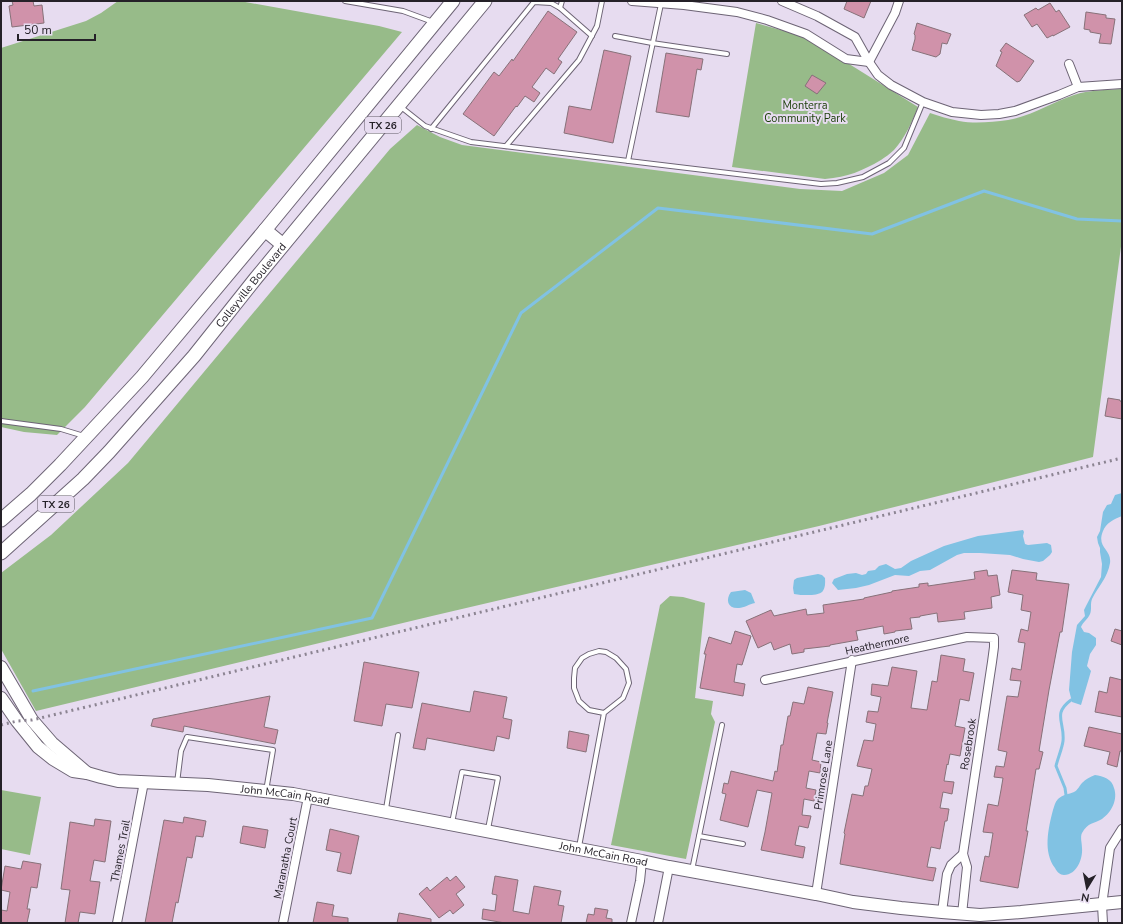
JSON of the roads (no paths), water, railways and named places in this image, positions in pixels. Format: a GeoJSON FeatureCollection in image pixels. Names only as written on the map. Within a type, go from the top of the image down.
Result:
{"type":"FeatureCollection","features":[{"type":"Feature","properties":{"kind":"main road","name":"TX 26"},"geometry":{"type":"LineString","coordinates":[[1,520],[60,466],[142,377],[453,1]]}},
{"type":"Feature","properties":{"kind":"main road","name":"Colleyville Boulevard"},"geometry":{"type":"LineString","coordinates":[[1,553],[83,479],[109,452],[194,356],[283,245],[485,1]]}},
{"type":"Feature","properties":{"kind":"main road"},"geometry":{"type":"LineString","coordinates":[[265,230],[283,245]]}},
{"type":"Feature","properties":{"kind":"main road","name":"John McCain Road"},"geometry":{"type":"LineString","coordinates":[[1,667],[32,720],[56,747],[87,773]]}},
{"type":"Feature","properties":{"kind":"main road","name":"John McCain Road"},"geometry":{"type":"LineString","coordinates":[[1,698],[17,722],[38,747],[53,759],[72,771],[87,773],[118,781],[208,785],[308,797],[853,902],[901,908],[980,915],[1122,902]]}},
{"type":"Feature","properties":{"kind":"street"},"geometry":{"type":"LineString","coordinates":[[632,1],[661,2],[737,12],[767,20],[806,34],[846,59],[869,62]]}},
{"type":"Feature","properties":{"kind":"street"},"geometry":{"type":"LineString","coordinates":[[782,1],[817,16],[855,37],[878,75],[891,85],[923,102],[952,112],[981,115],[998,114],[1015,111],[1078,87],[1122,84]]}},
{"type":"Feature","properties":{"kind":"street"},"geometry":{"type":"LineString","coordinates":[[869,62],[895,13],[899,1]]}},
{"type":"Feature","properties":{"kind":"street"},"geometry":{"type":"LineString","coordinates":[[1069,64],[1078,87]]}},
{"type":"Feature","properties":{"kind":"street","name":"Heathermore"},"geometry":{"type":"LineString","coordinates":[[765,680],[852,660],[967,637],[994,638]]}},
{"type":"Feature","properties":{"kind":"street","name":"Rosebrook"},"geometry":{"type":"LineString","coordinates":[[962,914],[967,868],[963,854],[992,662],[994,638]]}},
{"type":"Feature","properties":{"kind":"street","name":"Primrose Lane"},"geometry":{"type":"LineString","coordinates":[[816,894],[852,660]]}},
{"type":"Feature","properties":{"kind":"street","name":"Thames Trail"},"geometry":{"type":"LineString","coordinates":[[117,923],[144,782]]}},
{"type":"Feature","properties":{"kind":"street","name":"Maranatha Court"},"geometry":{"type":"LineString","coordinates":[[283,923],[308,797]]}},
{"type":"Feature","properties":{"kind":"street"},"geometry":{"type":"LineString","coordinates":[[1103,923],[1102,905],[1110,848],[1122,829]]}},
{"type":"Feature","properties":{"kind":"street"},"geometry":{"type":"LineString","coordinates":[[942,912],[947,874],[951,864],[963,854]]}},
{"type":"Feature","properties":{"kind":"street"},"geometry":{"type":"LineString","coordinates":[[631,923],[640,881],[642,861]]}},
{"type":"Feature","properties":{"kind":"street"},"geometry":{"type":"LineString","coordinates":[[658,923],[669,867]]}},
{"type":"Feature","properties":{"kind":"lane"},"geometry":{"type":"LineString","coordinates":[[345,1],[367,3],[403,11],[435,23]]}},
{"type":"Feature","properties":{"kind":"lane"},"geometry":{"type":"LineString","coordinates":[[560,8],[562,1]]}},
{"type":"Feature","properties":{"kind":"lane"},"geometry":{"type":"LineString","coordinates":[[506,146],[579,60],[598,26],[602,1]]}},
{"type":"Feature","properties":{"kind":"lane"},"geometry":{"type":"LineString","coordinates":[[431,129],[534,2],[551,3],[560,8],[592,36]]}},
{"type":"Feature","properties":{"kind":"lane"},"geometry":{"type":"LineString","coordinates":[[628,161],[661,2]]}},
{"type":"Feature","properties":{"kind":"lane"},"geometry":{"type":"LineString","coordinates":[[615,36],[728,54]]}},
{"type":"Feature","properties":{"kind":"lane"},"geometry":{"type":"LineString","coordinates":[[399,105],[425,126],[471,142],[820,184],[837,183],[862,177],[889,163],[904,148],[923,102]]}},
{"type":"Feature","properties":{"kind":"lane"},"geometry":{"type":"LineString","coordinates":[[1,421],[61,429],[87,437]]}},
{"type":"Feature","properties":{"kind":"lane"},"geometry":{"type":"LineString","coordinates":[[578,849],[604,714],[623,698],[629,683],[626,669],[616,658],[606,652],[599,651],[582,658],[576,668],[574,688],[579,701],[589,710],[604,714]]}},
{"type":"Feature","properties":{"kind":"lane"},"geometry":{"type":"LineString","coordinates":[[692,871],[722,725]]}},
{"type":"Feature","properties":{"kind":"lane"},"geometry":{"type":"LineString","coordinates":[[385,812],[398,735]]}},
{"type":"Feature","properties":{"kind":"lane"},"geometry":{"type":"LineString","coordinates":[[177,784],[181,751],[187,737],[273,750],[266,791]]}},
{"type":"Feature","properties":{"kind":"lane"},"geometry":{"type":"LineString","coordinates":[[452,825],[462,772],[498,778],[487,832]]}},
{"type":"Feature","properties":{"kind":"lane"},"geometry":{"type":"LineString","coordinates":[[699,836],[743,844]]}},
{"type":"Feature","properties":{"kind":"water"},"geometry":{"type":"Polygon","coordinates":[[[1122,493],[1122,516],[1113,520],[1104,528],[1101,537],[1101,541],[1109,554],[1109,568],[1092,599],[1090,614],[1081,627],[1084,632],[1089,633],[1096,638],[1096,645],[1090,654],[1087,666],[1091,671],[1081,705],[1072,702],[1069,690],[1072,652],[1077,625],[1085,616],[1084,610],[1101,577],[1102,564],[1097,537],[1100,531],[1103,512],[1107,505],[1111,504],[1115,495],[1122,493]]]}},
{"type":"Feature","properties":{"kind":"water"},"geometry":{"type":"Polygon","coordinates":[[[1023,530],[1025,544],[1047,543],[1051,545],[1052,552],[1043,561],[1039,562],[1010,555],[964,553],[957,555],[930,570],[920,571],[909,576],[895,575],[869,585],[838,590],[832,583],[834,579],[847,574],[866,574],[868,571],[875,570],[879,566],[886,564],[895,569],[901,568],[911,561],[944,546],[978,536],[1023,530]]]}},
{"type":"Feature","properties":{"kind":"water"},"geometry":{"type":"Polygon","coordinates":[[[818,574],[825,578],[825,587],[822,592],[812,595],[794,594],[794,580],[797,578],[818,574]]]}},
{"type":"Feature","properties":{"kind":"water"},"geometry":{"type":"Polygon","coordinates":[[[745,590],[751,593],[755,603],[741,608],[732,607],[728,601],[731,592],[745,590]]]}},
{"type":"Feature","properties":{"kind":"water"},"geometry":{"type":"Polygon","coordinates":[[[1095,775],[1107,778],[1111,782],[1115,792],[1115,801],[1106,816],[1084,829],[1081,835],[1082,852],[1080,861],[1076,869],[1069,874],[1064,875],[1057,871],[1051,862],[1049,855],[1048,832],[1054,806],[1057,800],[1074,792],[1088,778],[1095,775]]]}},
{"type":"Feature","properties":{"kind":"waterway"},"geometry":{"type":"LineString","coordinates":[[33,691],[372,618],[521,313],[658,208],[872,234],[984,191],[1077,219],[1122,221]]}},
{"type":"Feature","properties":{"kind":"waterway"},"geometry":{"type":"LineString","coordinates":[[1066,795],[1065,788],[1056,766],[1063,741],[1061,714],[1065,705],[1071,700]]}},
{"type":"Feature","properties":{"kind":"railway"},"geometry":{"type":"LineString","coordinates":[[1,725],[17,721],[32,720],[1122,458]]}},
{"type":"Feature","properties":{"kind":"park label","name":"Monterra Community Park"},"geometry":{"type":"Point","coordinates":[805,111]}}]}
